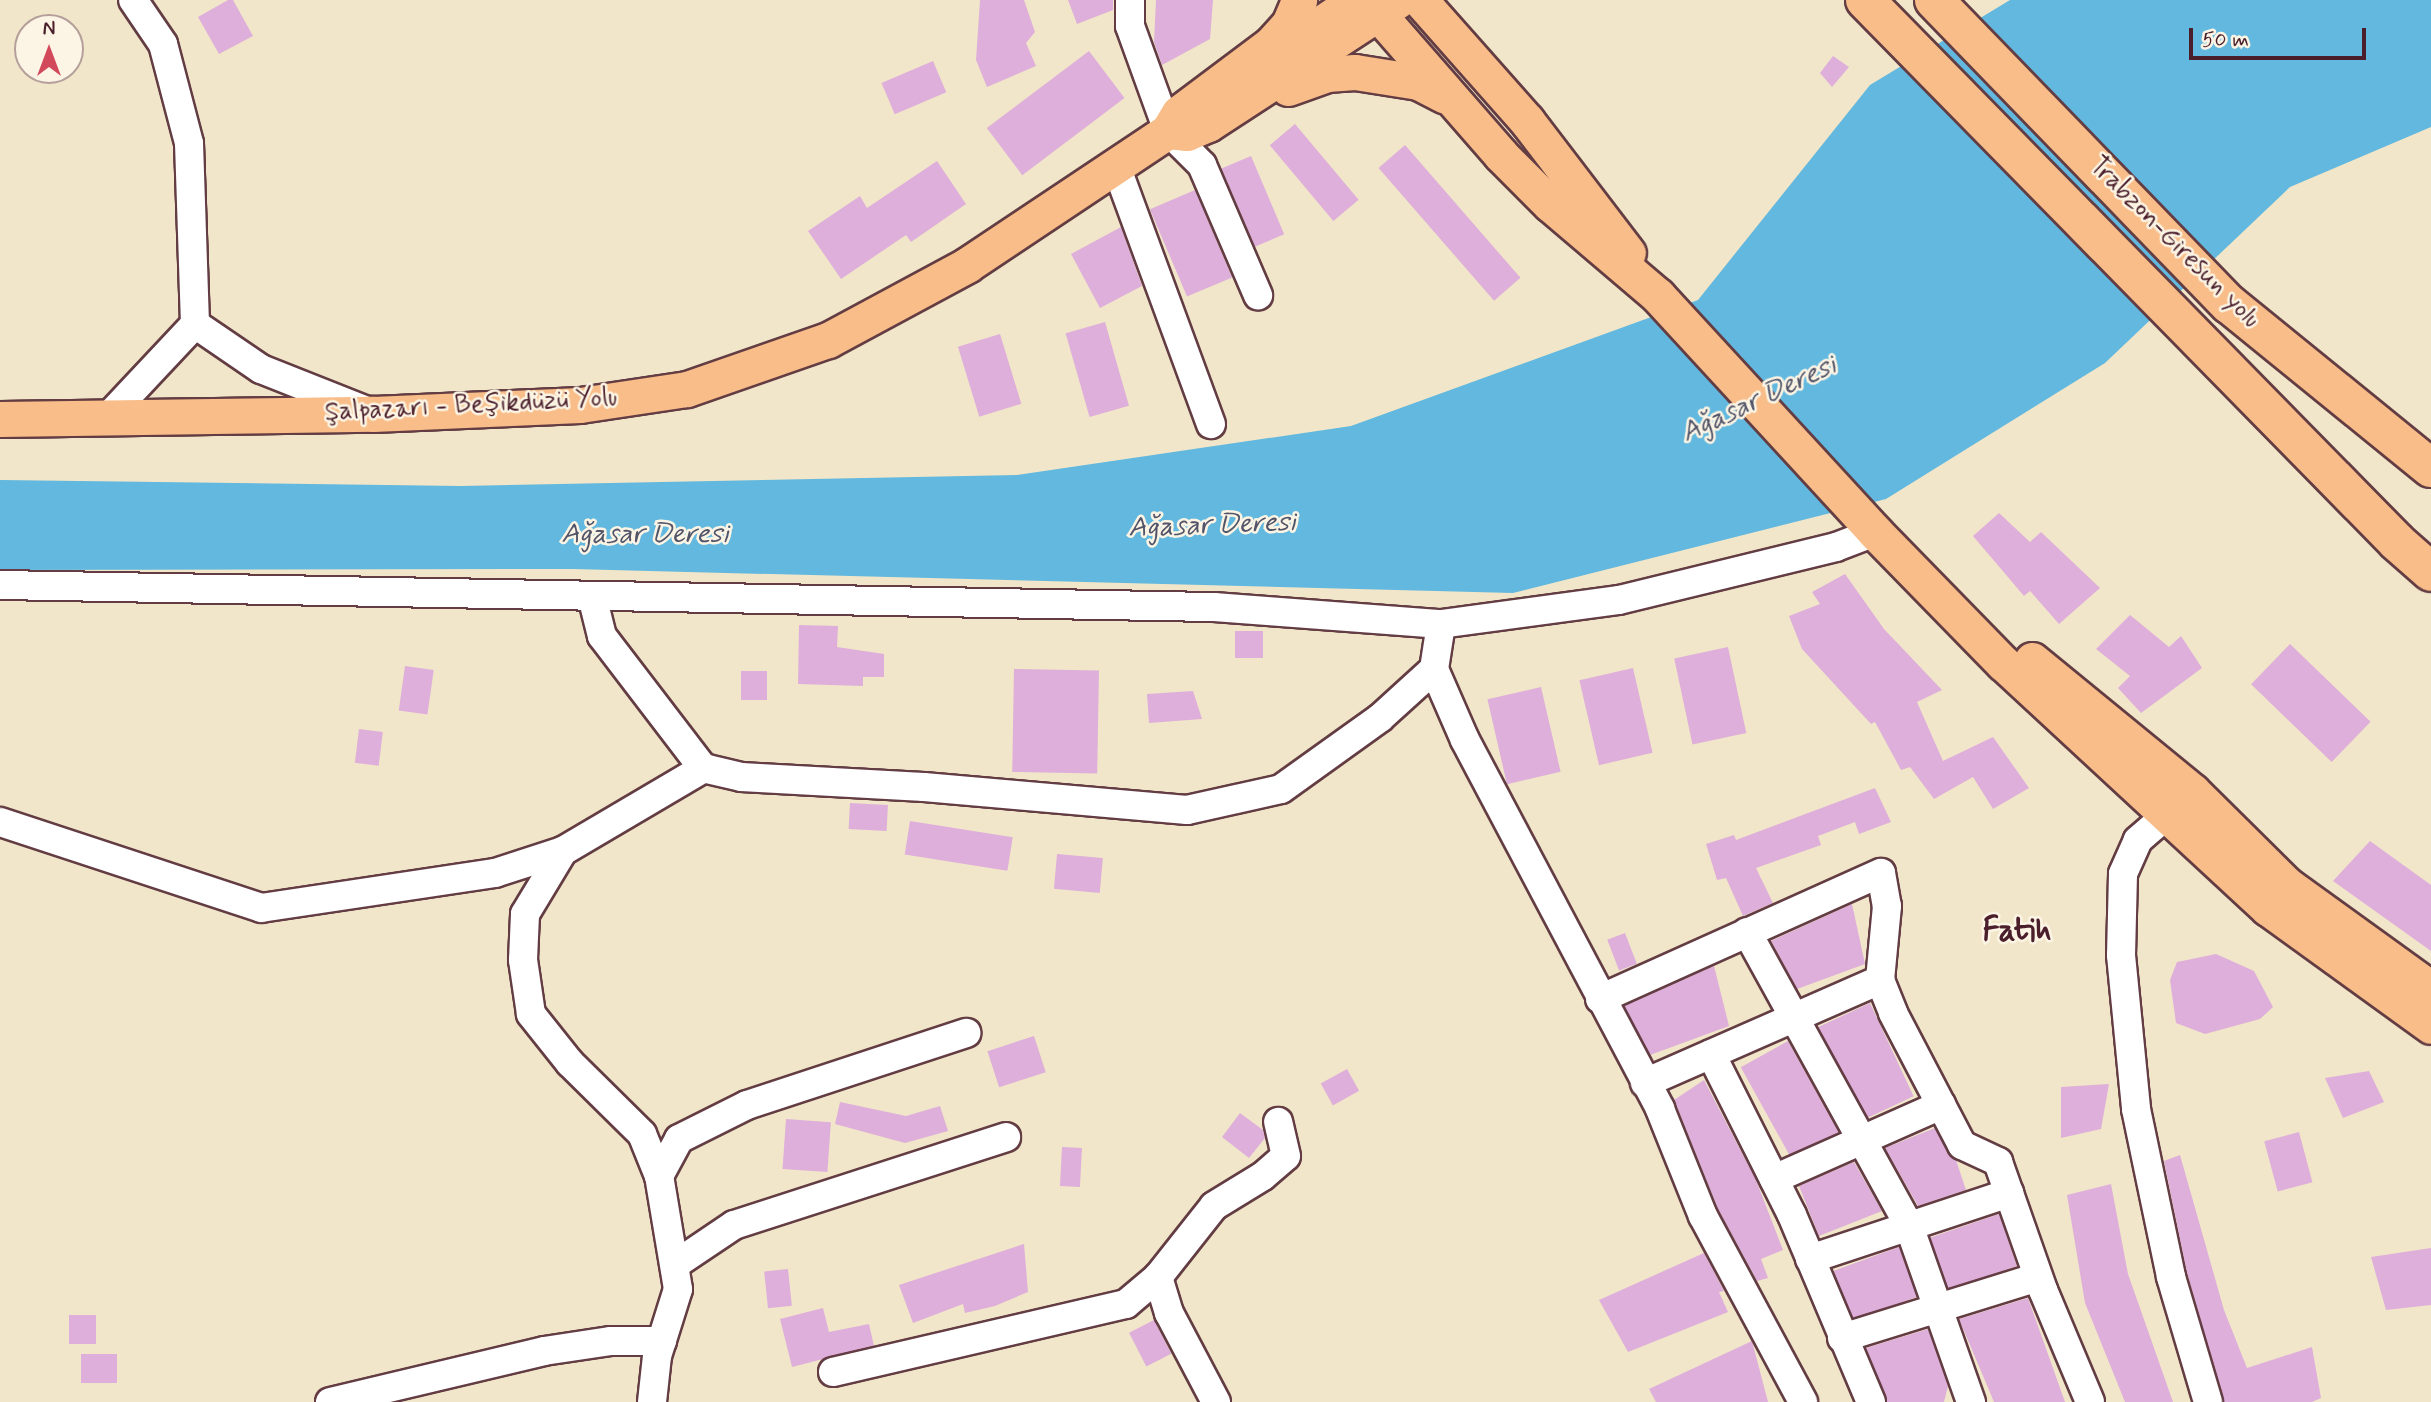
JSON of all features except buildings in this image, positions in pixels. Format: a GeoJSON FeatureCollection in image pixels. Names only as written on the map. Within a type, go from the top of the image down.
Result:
{"type":"FeatureCollection","features":[{"type":"Feature","properties":{"kind":"highway"},"geometry":{"type":"LineString","coordinates":[[1854,0],[1916,53]]}},
{"type":"Feature","properties":{"kind":"highway"},"geometry":{"type":"LineString","coordinates":[[1864,0],[2200,344],[2431,572]]}},
{"type":"Feature","properties":{"kind":"highway","name":"Trabzon-Giresun yolu"},"geometry":{"type":"LineString","coordinates":[[1941,6],[2230,304],[2431,468]]}},
{"type":"Feature","properties":{"kind":"main road"},"geometry":{"type":"LineString","coordinates":[[1299,0],[1289,24],[1271,44],[1180,113],[1168,131],[1187,133],[1299,83],[1337,74],[1392,76],[1419,82],[1455,102]]}},
{"type":"Feature","properties":{"kind":"main road"},"geometry":{"type":"LineString","coordinates":[[1420,0],[1527,121],[1658,296],[1867,523],[2003,663],[2268,908],[2431,1026]]}},
{"type":"Feature","properties":{"kind":"main road"},"geometry":{"type":"LineString","coordinates":[[1215,89],[1375,4]]}},
{"type":"Feature","properties":{"kind":"main road"},"geometry":{"type":"LineString","coordinates":[[1208,124],[1375,4]]}},
{"type":"Feature","properties":{"kind":"main road"},"geometry":{"type":"LineString","coordinates":[[1375,4],[1455,102],[1550,204],[1658,296]]}},
{"type":"Feature","properties":{"kind":"main road","name":"Şalpazarı - Beşikdüzü Yolu"},"geometry":{"type":"LineString","coordinates":[[0,419],[105,421],[580,405],[687,389],[828,340],[967,265],[1168,131]]}},
{"type":"Feature","properties":{"kind":"main road"},"geometry":{"type":"LineString","coordinates":[[1867,523],[2193,792],[2287,885],[2431,989]]}},
{"type":"Feature","properties":{"kind":"street"},"geometry":{"type":"LineString","coordinates":[[105,421],[195,324],[189,143],[163,44],[133,0]]}},
{"type":"Feature","properties":{"kind":"street"},"geometry":{"type":"LineString","coordinates":[[1130,0],[1130,26],[1168,131],[1202,165],[1258,295]]}},
{"type":"Feature","properties":{"kind":"street"},"geometry":{"type":"LineString","coordinates":[[1116,166],[1211,424]]}},
{"type":"Feature","properties":{"kind":"street"},"geometry":{"type":"LineString","coordinates":[[195,324],[261,369],[373,414]]}},
{"type":"Feature","properties":{"kind":"street"},"geometry":{"type":"LineString","coordinates":[[0,585],[1214,607],[1441,624],[1619,600],[1836,547],[1867,523]]}},
{"type":"Feature","properties":{"kind":"street"},"geometry":{"type":"LineString","coordinates":[[592,596],[602,636],[704,768],[741,777],[924,787],[1188,810],[1281,789],[1380,718],[1434,669]]}},
{"type":"Feature","properties":{"kind":"street"},"geometry":{"type":"LineString","coordinates":[[1441,624],[1434,669],[1465,740],[1645,1083],[1703,1216],[1803,1402]]}},
{"type":"Feature","properties":{"kind":"street"},"geometry":{"type":"LineString","coordinates":[[0,822],[261,908],[495,873],[563,850],[704,768]]}},
{"type":"Feature","properties":{"kind":"street"},"geometry":{"type":"LineString","coordinates":[[2193,792],[2138,840],[2123,874],[2121,955],[2136,1109],[2171,1278],[2208,1402]]}},
{"type":"Feature","properties":{"kind":"street"},"geometry":{"type":"LineString","coordinates":[[563,850],[524,914],[523,960],[531,1014],[570,1063],[642,1135],[659,1176],[678,1289],[662,1341],[652,1402]]}},
{"type":"Feature","properties":{"kind":"street"},"geometry":{"type":"LineString","coordinates":[[1600,999],[1881,873],[1887,906],[1880,980],[1962,1145],[1998,1162],[2038,1277],[2090,1402]]}},
{"type":"Feature","properties":{"kind":"street"},"geometry":{"type":"LineString","coordinates":[[1747,932],[1797,1017],[1909,1226],[1971,1402]]}},
{"type":"Feature","properties":{"kind":"street"},"geometry":{"type":"LineString","coordinates":[[1645,1083],[1880,980]]}},
{"type":"Feature","properties":{"kind":"street"},"geometry":{"type":"LineString","coordinates":[[659,1176],[678,1139],[747,1105],[966,1033]]}},
{"type":"Feature","properties":{"kind":"street"},"geometry":{"type":"LineString","coordinates":[[1711,1054],[1774,1179],[1871,1402]]}},
{"type":"Feature","properties":{"kind":"street"},"geometry":{"type":"LineString","coordinates":[[1774,1179],[1941,1105]]}},
{"type":"Feature","properties":{"kind":"street"},"geometry":{"type":"LineString","coordinates":[[832,1372],[1126,1304],[1158,1277],[1214,1206],[1263,1176],[1286,1156],[1278,1122]]}},
{"type":"Feature","properties":{"kind":"street"},"geometry":{"type":"LineString","coordinates":[[676,1265],[734,1225],[1006,1137]]}},
{"type":"Feature","properties":{"kind":"street"},"geometry":{"type":"LineString","coordinates":[[1810,1259],[2009,1193]]}},
{"type":"Feature","properties":{"kind":"street"},"geometry":{"type":"LineString","coordinates":[[1158,1277],[1169,1313],[1216,1402]]}},
{"type":"Feature","properties":{"kind":"street"},"geometry":{"type":"LineString","coordinates":[[1842,1338],[2038,1277]]}},
{"type":"Feature","properties":{"kind":"street"},"geometry":{"type":"LineString","coordinates":[[330,1402],[544,1351],[611,1341],[662,1341]]}},
{"type":"Feature","properties":{"kind":"water","name":"Ağasar Deresi"},"geometry":{"type":"Polygon","coordinates":[[[2010,0],[2431,0],[2431,127],[2290,187],[2105,363],[1886,499],[1513,593],[573,569],[0,570],[0,480],[461,486],[1017,475],[1351,426],[1698,300],[1870,85],[2010,0]]]}},
{"type":"Feature","properties":{"kind":"district","name":"Fatih"},"geometry":{"type":"Point","coordinates":[2017,932]}}]}
